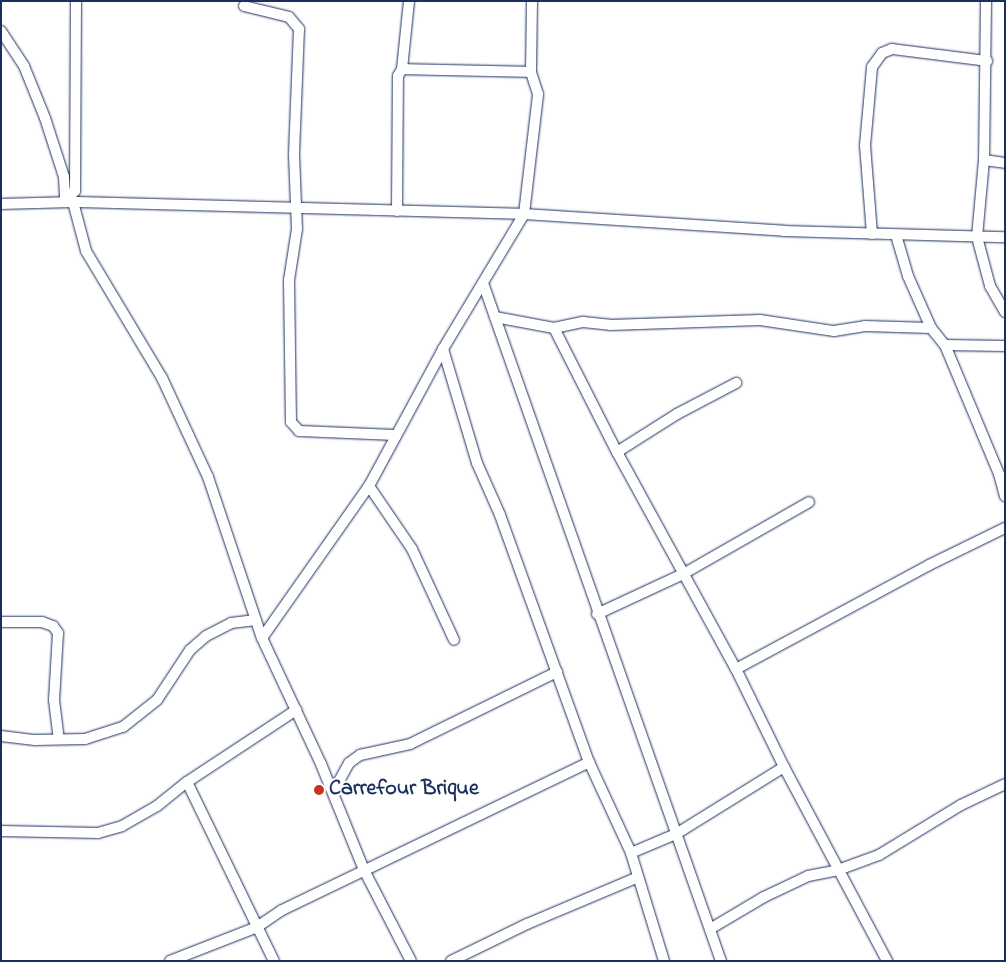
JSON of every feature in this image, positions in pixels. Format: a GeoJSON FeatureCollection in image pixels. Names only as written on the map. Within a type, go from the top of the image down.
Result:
{"type":"FeatureCollection","features":[{"type":"Feature","properties":{"kind":"street"},"geometry":{"type":"LineString","coordinates":[[68,199],[75,191],[76,1]]}},
{"type":"Feature","properties":{"kind":"street"},"geometry":{"type":"LineString","coordinates":[[397,211],[398,76],[402,68],[409,1]]}},
{"type":"Feature","properties":{"kind":"street"},"geometry":{"type":"LineString","coordinates":[[262,638],[369,486],[443,350],[524,214],[538,94],[531,72],[532,1]]}},
{"type":"Feature","properties":{"kind":"street"},"geometry":{"type":"LineString","coordinates":[[986,1],[987,62],[984,160],[976,237],[990,286],[1005,312]]}},
{"type":"Feature","properties":{"kind":"street"},"geometry":{"type":"LineString","coordinates":[[244,6],[289,17],[299,29],[294,155],[297,208],[295,246],[289,280],[294,428],[396,435]]}},
{"type":"Feature","properties":{"kind":"street"},"geometry":{"type":"LineString","coordinates":[[1,31],[24,66],[45,118],[59,157],[68,199],[86,251],[162,378],[208,478],[262,638],[333,792],[364,870],[411,961]]}},
{"type":"Feature","properties":{"kind":"street"},"geometry":{"type":"LineString","coordinates":[[872,234],[865,146],[872,67],[882,53],[892,49],[987,62]]}},
{"type":"Feature","properties":{"kind":"street"},"geometry":{"type":"LineString","coordinates":[[402,68],[531,72]]}},
{"type":"Feature","properties":{"kind":"street"},"geometry":{"type":"LineString","coordinates":[[984,160],[1005,163]]}},
{"type":"Feature","properties":{"kind":"street"},"geometry":{"type":"LineString","coordinates":[[1,204],[68,199],[524,214],[784,231],[1005,237]]}},
{"type":"Feature","properties":{"kind":"street"},"geometry":{"type":"LineString","coordinates":[[896,235],[908,276],[931,328],[945,345],[1005,496]]}},
{"type":"Feature","properties":{"kind":"street"},"geometry":{"type":"LineString","coordinates":[[483,283],[598,614],[722,961]]}},
{"type":"Feature","properties":{"kind":"street"},"geometry":{"type":"LineString","coordinates":[[495,317],[554,328],[583,322],[610,325],[760,320],[834,331],[865,326],[931,328]]}},
{"type":"Feature","properties":{"kind":"street"},"geometry":{"type":"LineString","coordinates":[[554,328],[617,452],[736,669],[784,767],[886,961]]}},
{"type":"Feature","properties":{"kind":"street"},"geometry":{"type":"LineString","coordinates":[[945,345],[1005,346]]}},
{"type":"Feature","properties":{"kind":"street"},"geometry":{"type":"LineString","coordinates":[[443,350],[477,463],[557,672],[588,762],[631,853],[636,878],[664,961]]}},
{"type":"Feature","properties":{"kind":"street"},"geometry":{"type":"LineString","coordinates":[[617,452],[676,414],[736,384]]}},
{"type":"Feature","properties":{"kind":"street"},"geometry":{"type":"LineString","coordinates":[[369,486],[412,549],[454,640]]}},
{"type":"Feature","properties":{"kind":"street"},"geometry":{"type":"LineString","coordinates":[[598,614],[683,574],[809,502]]}},
{"type":"Feature","properties":{"kind":"street"},"geometry":{"type":"LineString","coordinates":[[736,669],[929,565],[1005,528]]}},
{"type":"Feature","properties":{"kind":"street"},"geometry":{"type":"LineString","coordinates":[[1,736],[59,740],[85,739],[123,726],[157,700],[190,650],[206,636],[231,624],[256,620]]}},
{"type":"Feature","properties":{"kind":"street"},"geometry":{"type":"LineString","coordinates":[[1,622],[42,622],[52,626],[58,633],[54,700],[59,740]]}},
{"type":"Feature","properties":{"kind":"street"},"geometry":{"type":"LineString","coordinates":[[333,792],[350,763],[360,755],[410,744],[557,672]]}},
{"type":"Feature","properties":{"kind":"street"},"geometry":{"type":"LineString","coordinates":[[1,831],[98,833],[122,826],[150,810],[187,782],[296,710]]}},
{"type":"Feature","properties":{"kind":"street"},"geometry":{"type":"LineString","coordinates":[[170,961],[258,927],[282,910],[588,762]]}},
{"type":"Feature","properties":{"kind":"street"},"geometry":{"type":"LineString","coordinates":[[631,853],[676,834],[784,767]]}},
{"type":"Feature","properties":{"kind":"street"},"geometry":{"type":"LineString","coordinates":[[187,782],[274,961]]}},
{"type":"Feature","properties":{"kind":"street"},"geometry":{"type":"LineString","coordinates":[[710,929],[764,897],[799,880],[838,870],[879,855],[961,805],[1005,784]]}},
{"type":"Feature","properties":{"kind":"street"},"geometry":{"type":"LineString","coordinates":[[450,961],[527,924],[636,878]]}},
{"type":"Feature","properties":{"kind":"place","name":"Carrefour Brique"},"geometry":{"type":"Point","coordinates":[319,790]}}]}
